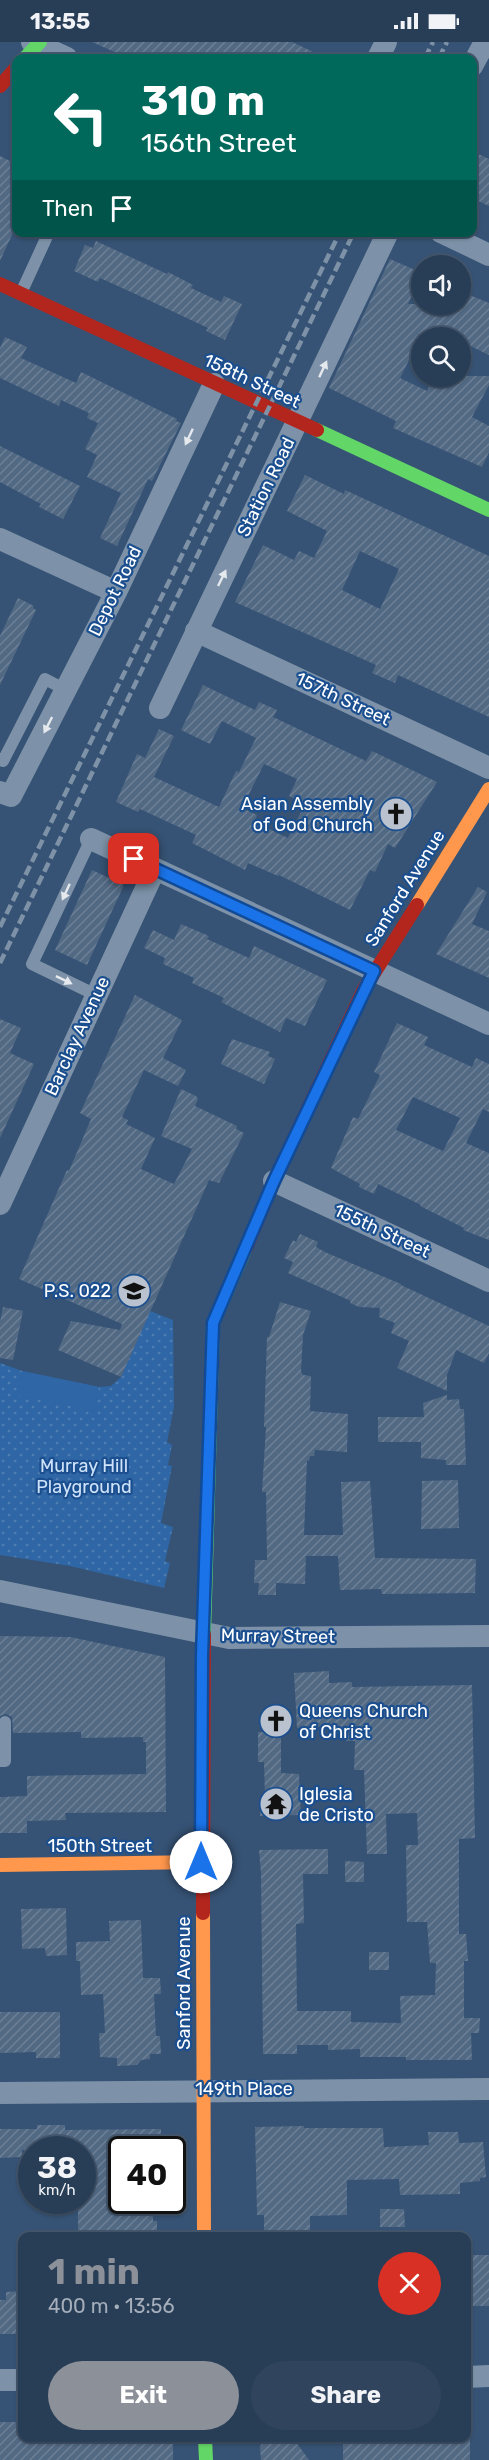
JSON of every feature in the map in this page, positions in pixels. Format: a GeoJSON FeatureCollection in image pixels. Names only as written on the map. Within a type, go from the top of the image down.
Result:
{"type":"FeatureCollection","features":[{"type":"Feature","properties":{"kind":"street"},"geometry":{"type":"LineString","coordinates":[[477,57],[485,42]]}},
{"type":"Feature","properties":{"kind":"street"},"geometry":{"type":"LineString","coordinates":[[34,47],[55,54]]}},
{"type":"Feature","properties":{"kind":"street"},"geometry":{"type":"LineString","coordinates":[[0,86],[12,72]]}},
{"type":"Feature","properties":{"kind":"street","name":"Station Road"},"geometry":{"type":"LineString","coordinates":[[160,708],[386,237]]}},
{"type":"Feature","properties":{"kind":"street"},"geometry":{"type":"LineString","coordinates":[[451,237],[489,255]]}},
{"type":"Feature","properties":{"kind":"street","name":"158th Street"},"geometry":{"type":"LineString","coordinates":[[0,284],[489,510]]}},
{"type":"Feature","properties":{"kind":"street","name":"Depot Road"},"geometry":{"type":"LineString","coordinates":[[6,794],[66,690],[116,592],[214,384]]}},
{"type":"Feature","properties":{"kind":"street"},"geometry":{"type":"LineString","coordinates":[[0,538],[116,592]]}},
{"type":"Feature","properties":{"kind":"street","name":"157th Street"},"geometry":{"type":"LineString","coordinates":[[196,631],[489,768]]}},
{"type":"Feature","properties":{"kind":"street","name":"Sanford Avenue"},"geometry":{"type":"LineString","coordinates":[[204,2232],[201,1862],[203,1633],[213,1323],[274,1181],[374,971],[489,789]]}},
{"type":"Feature","properties":{"kind":"street"},"geometry":{"type":"LineString","coordinates":[[91,839],[489,1024]]}},
{"type":"Feature","properties":{"kind":"street","name":"Barclay Avenue"},"geometry":{"type":"LineString","coordinates":[[0,1204],[155,869]]}},
{"type":"Feature","properties":{"kind":"street","name":"155th Street"},"geometry":{"type":"LineString","coordinates":[[274,1181],[489,1281]]}},
{"type":"Feature","properties":{"kind":"street","name":"Murray Street"},"geometry":{"type":"LineString","coordinates":[[0,1591],[229,1638],[489,1636]]}},
{"type":"Feature","properties":{"kind":"street","name":"150th Street"},"geometry":{"type":"LineString","coordinates":[[0,1865],[201,1862]]}},
{"type":"Feature","properties":{"kind":"street","name":"149th Place"},"geometry":{"type":"LineString","coordinates":[[0,2093],[489,2089]]}},
{"type":"Feature","properties":{"kind":"street"},"geometry":{"type":"LineString","coordinates":[[471,2377],[489,2376]]}},
{"type":"Feature","properties":{"kind":"street"},"geometry":{"type":"LineString","coordinates":[[0,2380],[18,2380]]}},
{"type":"Feature","properties":{"kind":"street"},"geometry":{"type":"LineString","coordinates":[[205,2442],[206,2460]]}},
{"type":"Feature","properties":{"kind":"lane"},"geometry":{"type":"LineString","coordinates":[[21,294],[48,237]]}},
{"type":"Feature","properties":{"kind":"lane"},"geometry":{"type":"LineString","coordinates":[[0,759],[3,761],[45,680],[66,690]]}},
{"type":"Feature","properties":{"kind":"lane"},"geometry":{"type":"LineString","coordinates":[[91,839],[32,964],[96,995]]}},
{"type":"Feature","properties":{"kind":"lane"},"geometry":{"type":"LineString","coordinates":[[0,1761],[5,1761],[5,1722]]}},
{"type":"Feature","properties":{"kind":"green space","name":"Murray Hill Playground"},"geometry":{"type":"Polygon","coordinates":[[[150,1311],[173,1320],[174,1407],[167,1442],[172,1445],[168,1465],[172,1466],[161,1523],[173,1527],[165,1561],[170,1563],[164,1588],[70,1566],[0,1555],[0,1363],[22,1371],[99,1387],[111,1386],[121,1377],[150,1311]]]}},
{"type":"Feature","properties":{"kind":"green space"},"geometry":{"type":"Polygon","coordinates":[[[22,1371],[99,1387],[94,1411],[17,1395],[22,1371]]]}},
{"type":"Feature","properties":{"kind":"building"},"geometry":{"type":"Polygon","coordinates":[[[92,42],[292,42],[318,54],[119,54],[92,42]]]}},
{"type":"Feature","properties":{"kind":"building"},"geometry":{"type":"Polygon","coordinates":[[[477,153],[489,159],[489,206],[477,200],[477,153]]]}},
{"type":"Feature","properties":{"kind":"building"},"geometry":{"type":"Polygon","coordinates":[[[0,156],[12,162],[12,235],[0,261],[0,156]]]}},
{"type":"Feature","properties":{"kind":"building"},"geometry":{"type":"Polygon","coordinates":[[[96,241],[167,274],[168,272],[193,285],[191,288],[221,302],[224,296],[242,304],[225,340],[206,331],[208,328],[142,297],[100,278],[98,282],[74,271],[85,245],[93,248],[96,241]]]}},
{"type":"Feature","properties":{"kind":"building"},"geometry":{"type":"Polygon","coordinates":[[[390,259],[411,268],[411,297],[408,304],[411,304],[411,315],[471,315],[471,296],[489,303],[489,355],[471,346],[471,327],[411,327],[411,356],[400,378],[411,383],[411,387],[419,387],[427,391],[429,387],[471,387],[471,376],[489,376],[489,385],[472,417],[489,426],[489,452],[482,467],[393,428],[396,421],[329,388],[390,259]]]}},
{"type":"Feature","properties":{"kind":"building"},"geometry":{"type":"Polygon","coordinates":[[[5,337],[27,347],[21,358],[76,383],[81,372],[181,423],[152,481],[148,479],[117,546],[100,538],[121,493],[87,477],[97,455],[85,449],[98,423],[87,418],[89,413],[61,400],[59,406],[0,378],[0,348],[5,337]]]}},
{"type":"Feature","properties":{"kind":"building"},"geometry":{"type":"Polygon","coordinates":[[[0,446],[80,486],[63,519],[39,507],[41,504],[0,482],[0,446]]]}},
{"type":"Feature","properties":{"kind":"building"},"geometry":{"type":"Polygon","coordinates":[[[305,475],[344,494],[345,490],[489,556],[489,717],[398,675],[395,683],[372,673],[376,665],[235,602],[263,545],[294,560],[299,551],[314,558],[327,531],[287,511],[305,475]],[[360,551],[342,590],[380,609],[399,569],[360,551]]]}},
{"type":"Feature","properties":{"kind":"building"},"geometry":{"type":"Polygon","coordinates":[[[18,598],[34,606],[36,610],[0,685],[0,636],[18,598]]]}},
{"type":"Feature","properties":{"kind":"building"},"geometry":{"type":"Polygon","coordinates":[[[203,685],[255,710],[259,702],[277,710],[273,717],[366,761],[372,751],[437,782],[395,848],[388,844],[375,872],[370,870],[350,910],[279,875],[248,863],[245,870],[192,843],[196,835],[140,809],[138,812],[116,802],[137,754],[145,758],[159,729],[174,736],[154,777],[219,807],[236,771],[239,772],[256,738],[222,721],[210,744],[181,730],[203,685]],[[264,764],[242,808],[257,815],[254,822],[288,838],[305,804],[289,796],[297,779],[264,764]]]}},
{"type":"Feature","properties":{"kind":"building"},"geometry":{"type":"Polygon","coordinates":[[[92,870],[124,885],[87,965],[55,950],[92,870]]]}},
{"type":"Feature","properties":{"kind":"building"},"geometry":{"type":"Polygon","coordinates":[[[478,887],[487,892],[472,924],[489,931],[489,978],[436,954],[478,887]]]}},
{"type":"Feature","properties":{"kind":"building"},"geometry":{"type":"Polygon","coordinates":[[[181,924],[249,958],[254,946],[327,980],[305,1026],[286,1018],[280,1032],[221,1002],[224,998],[192,983],[194,978],[163,964],[165,958],[144,948],[153,930],[174,940],[181,924]]]}},
{"type":"Feature","properties":{"kind":"building"},"geometry":{"type":"Polygon","coordinates":[[[135,995],[182,1020],[163,1058],[186,1070],[178,1086],[144,1070],[122,1117],[128,1120],[126,1124],[155,1138],[141,1169],[174,1184],[192,1149],[161,1136],[181,1089],[196,1096],[198,1099],[195,1106],[237,1126],[236,1129],[244,1133],[219,1183],[209,1180],[121,1377],[58,1350],[71,1321],[120,1330],[122,1324],[19,1279],[91,1119],[80,1113],[135,995]]]}},
{"type":"Feature","properties":{"kind":"building"},"geometry":{"type":"Polygon","coordinates":[[[0,1019],[21,1028],[10,1053],[34,1064],[0,1138],[0,1019]]]}},
{"type":"Feature","properties":{"kind":"building"},"geometry":{"type":"Polygon","coordinates":[[[397,1023],[428,1037],[424,1045],[472,1067],[476,1058],[489,1064],[489,1112],[483,1109],[466,1143],[489,1153],[489,1240],[463,1230],[464,1228],[378,1184],[374,1194],[331,1168],[353,1117],[358,1119],[380,1075],[374,1072],[397,1023]],[[413,1097],[396,1130],[443,1151],[460,1118],[413,1097]]]}},
{"type":"Feature","properties":{"kind":"building"},"geometry":{"type":"Polygon","coordinates":[[[232,1039],[270,1052],[268,1056],[275,1059],[264,1084],[221,1064],[232,1039]]]}},
{"type":"Feature","properties":{"kind":"building"},"geometry":{"type":"Polygon","coordinates":[[[300,1234],[318,1242],[316,1247],[327,1253],[401,1284],[489,1326],[489,1353],[484,1363],[456,1350],[447,1375],[447,1391],[397,1368],[409,1341],[391,1333],[395,1323],[379,1317],[380,1308],[359,1307],[350,1303],[351,1301],[288,1273],[293,1262],[284,1258],[293,1240],[296,1242],[300,1234]]]}},
{"type":"Feature","properties":{"kind":"building"},"geometry":{"type":"Polygon","coordinates":[[[280,1302],[311,1311],[303,1335],[301,1371],[303,1375],[311,1376],[310,1411],[348,1414],[347,1452],[315,1450],[314,1456],[310,1456],[309,1461],[307,1460],[304,1535],[343,1535],[341,1482],[370,1481],[375,1558],[476,1559],[475,1593],[382,1594],[381,1589],[340,1590],[338,1556],[306,1556],[305,1584],[276,1583],[276,1595],[258,1595],[259,1583],[254,1583],[255,1560],[267,1560],[266,1492],[262,1492],[266,1427],[264,1427],[267,1337],[269,1337],[280,1302]]]}},
{"type":"Feature","properties":{"kind":"building"},"geometry":{"type":"Polygon","coordinates":[[[3,1307],[23,1311],[13,1360],[0,1358],[0,1322],[3,1307]]]}},
{"type":"Feature","properties":{"kind":"building"},"geometry":{"type":"Polygon","coordinates":[[[447,1395],[447,1400],[459,1399],[460,1409],[464,1409],[466,1465],[446,1465],[446,1460],[421,1458],[421,1442],[378,1442],[378,1417],[424,1417],[423,1403],[447,1395]]]}},
{"type":"Feature","properties":{"kind":"building"},"geometry":{"type":"Polygon","coordinates":[[[458,1480],[459,1528],[421,1529],[422,1481],[458,1480]]]}},
{"type":"Feature","properties":{"kind":"building"},"geometry":{"type":"Polygon","coordinates":[[[0,1636],[70,1637],[165,1657],[166,1812],[65,1813],[66,1820],[27,1821],[27,1833],[0,1833],[0,1797],[27,1796],[27,1776],[146,1774],[146,1742],[143,1742],[143,1737],[81,1738],[81,1732],[13,1733],[12,1717],[6,1714],[0,1716],[0,1636]]]}},
{"type":"Feature","properties":{"kind":"building"},"geometry":{"type":"Polygon","coordinates":[[[329,1671],[329,1683],[352,1682],[352,1687],[472,1685],[475,1838],[459,1839],[459,1934],[466,1934],[468,1961],[464,1961],[464,2018],[480,2018],[479,2033],[471,2033],[472,2060],[360,2057],[360,2049],[328,2050],[328,2045],[297,2045],[297,2054],[263,2054],[259,1850],[328,1849],[328,1874],[303,1874],[304,1923],[296,1924],[297,2011],[351,2011],[351,2022],[401,2023],[400,1996],[435,1995],[436,1963],[430,1963],[427,1922],[407,1922],[406,1845],[418,1845],[417,1813],[386,1814],[387,1854],[367,1854],[364,1770],[354,1770],[355,1741],[346,1741],[346,1736],[331,1733],[331,1726],[297,1728],[294,1673],[329,1671]]]}},
{"type":"Feature","properties":{"kind":"building"},"geometry":{"type":"Polygon","coordinates":[[[258,1732],[281,1733],[281,1773],[299,1774],[301,1815],[260,1816],[260,1797],[265,1797],[264,1762],[258,1762],[258,1732]]]}},
{"type":"Feature","properties":{"kind":"building"},"geometry":{"type":"Polygon","coordinates":[[[345,1861],[364,1862],[364,1882],[345,1882],[345,1861]]]}},
{"type":"Feature","properties":{"kind":"building"},"geometry":{"type":"Polygon","coordinates":[[[66,1908],[67,1955],[46,1956],[45,1948],[22,1949],[21,1909],[66,1908]]]}},
{"type":"Feature","properties":{"kind":"building"},"geometry":{"type":"Polygon","coordinates":[[[141,1920],[143,1978],[160,1978],[161,1994],[154,1994],[156,2036],[160,2036],[161,2054],[150,2054],[150,2059],[141,2060],[137,2065],[117,2066],[117,2058],[100,2057],[99,2033],[105,2033],[103,1994],[81,1995],[80,1961],[76,1961],[76,1942],[110,1941],[109,1921],[141,1920]]]}},
{"type":"Feature","properties":{"kind":"building"},"geometry":{"type":"Polygon","coordinates":[[[369,1952],[389,1952],[389,1970],[369,1970],[369,1952]]]}},
{"type":"Feature","properties":{"kind":"building"},"geometry":{"type":"Polygon","coordinates":[[[0,2012],[60,2012],[60,2058],[36,2058],[36,2052],[0,2053],[0,2012]]]}},
{"type":"Feature","properties":{"kind":"building"},"geometry":{"type":"Polygon","coordinates":[[[37,2125],[65,2125],[65,2130],[161,2129],[161,2136],[108,2136],[108,2214],[153,2215],[153,2221],[157,2221],[157,2232],[78,2232],[78,2214],[96,2214],[96,2136],[18,2136],[18,2157],[0,2158],[0,2129],[37,2129],[37,2125]]]}},
{"type":"Feature","properties":{"kind":"building"},"geometry":{"type":"Polygon","coordinates":[[[255,2127],[383,2128],[384,2147],[429,2145],[428,2132],[458,2132],[459,2143],[483,2142],[486,2177],[480,2178],[480,2181],[460,2183],[460,2194],[400,2195],[399,2179],[347,2180],[347,2215],[310,2216],[310,2232],[264,2232],[264,2215],[257,2215],[255,2127]]]}},
{"type":"Feature","properties":{"kind":"building"},"geometry":{"type":"Polygon","coordinates":[[[380,2209],[404,2209],[405,2227],[380,2227],[380,2209]]]}},
{"type":"Feature","properties":{"kind":"building"},"geometry":{"type":"Polygon","coordinates":[[[471,2255],[489,2255],[489,2306],[471,2306],[471,2255]]]}},
{"type":"Feature","properties":{"kind":"building"},"geometry":{"type":"Polygon","coordinates":[[[18,2291],[18,2334],[0,2334],[0,2300],[6,2300],[6,2292],[18,2291]]]}},
{"type":"Feature","properties":{"kind":"building"},"geometry":{"type":"Polygon","coordinates":[[[0,2422],[18,2422],[18,2442],[173,2442],[173,2460],[0,2460],[0,2422]]]}},
{"type":"Feature","properties":{"kind":"building"},"geometry":{"type":"Polygon","coordinates":[[[262,2442],[296,2442],[309,2460],[261,2460],[260,2447],[262,2442]]]}},
{"type":"Feature","properties":{"kind":"building"},"geometry":{"type":"Polygon","coordinates":[[[343,2442],[470,2442],[470,2460],[343,2460],[343,2442]]]}},
{"type":"Feature","properties":{"kind":"railway"},"geometry":{"type":"LineString","coordinates":[[427,54],[433,42]]}},
{"type":"Feature","properties":{"kind":"railway"},"geometry":{"type":"LineString","coordinates":[[441,54],[447,42]]}},
{"type":"Feature","properties":{"kind":"railway"},"geometry":{"type":"LineString","coordinates":[[0,927],[338,237]]}},
{"type":"Feature","properties":{"kind":"railway"},"geometry":{"type":"LineString","coordinates":[[0,963],[352,237]]}},
{"type":"Feature","properties":{"kind":"traffic: fast"},"geometry":{"type":"LineString","coordinates":[[29,54],[40,42]]}},
{"type":"Feature","properties":{"kind":"traffic: fast"},"geometry":{"type":"LineString","coordinates":[[317,430],[489,510]]}},
{"type":"Feature","properties":{"kind":"traffic: fast"},"geometry":{"type":"LineString","coordinates":[[204,1634],[213,1323],[245,1250]]}},
{"type":"Feature","properties":{"kind":"traffic: fast"},"geometry":{"type":"LineString","coordinates":[[205,2442],[206,2460]]}},
{"type":"Feature","properties":{"kind":"traffic: slow"},"geometry":{"type":"LineString","coordinates":[[417,905],[489,789]]}},
{"type":"Feature","properties":{"kind":"traffic: slow"},"geometry":{"type":"LineString","coordinates":[[0,1865],[201,1862]]}},
{"type":"Feature","properties":{"kind":"traffic: slow"},"geometry":{"type":"LineString","coordinates":[[203,1913],[204,2232]]}},
{"type":"Feature","properties":{"kind":"traffic: jam"},"geometry":{"type":"LineString","coordinates":[[0,86],[12,72]]}},
{"type":"Feature","properties":{"kind":"traffic: jam"},"geometry":{"type":"LineString","coordinates":[[0,284],[317,430]]}},
{"type":"Feature","properties":{"kind":"traffic: jam"},"geometry":{"type":"LineString","coordinates":[[245,1250],[274,1181],[364,989],[417,905]]}},
{"type":"Feature","properties":{"kind":"traffic: jam"},"geometry":{"type":"LineString","coordinates":[[203,1913],[204,1634]]}},
{"type":"Feature","properties":{"kind":"place","name":"Asian Assembly of God Church"},"geometry":{"type":"Point","coordinates":[396,814]}},
{"type":"Feature","properties":{"kind":"place","name":"P.S. 022"},"geometry":{"type":"Point","coordinates":[134,1291]}},
{"type":"Feature","properties":{"kind":"place","name":"Queens Church of Christ"},"geometry":{"type":"Point","coordinates":[276,1721]}},
{"type":"Feature","properties":{"kind":"place","name":"Iglesia de Cristo"},"geometry":{"type":"Point","coordinates":[276,1804]}},
{"type":"Feature","properties":{"kind":"route"},"geometry":{"type":"LineString","coordinates":[[134,859],[374,971],[274,1181],[213,1323],[202,1656],[201,1862]]}}]}
